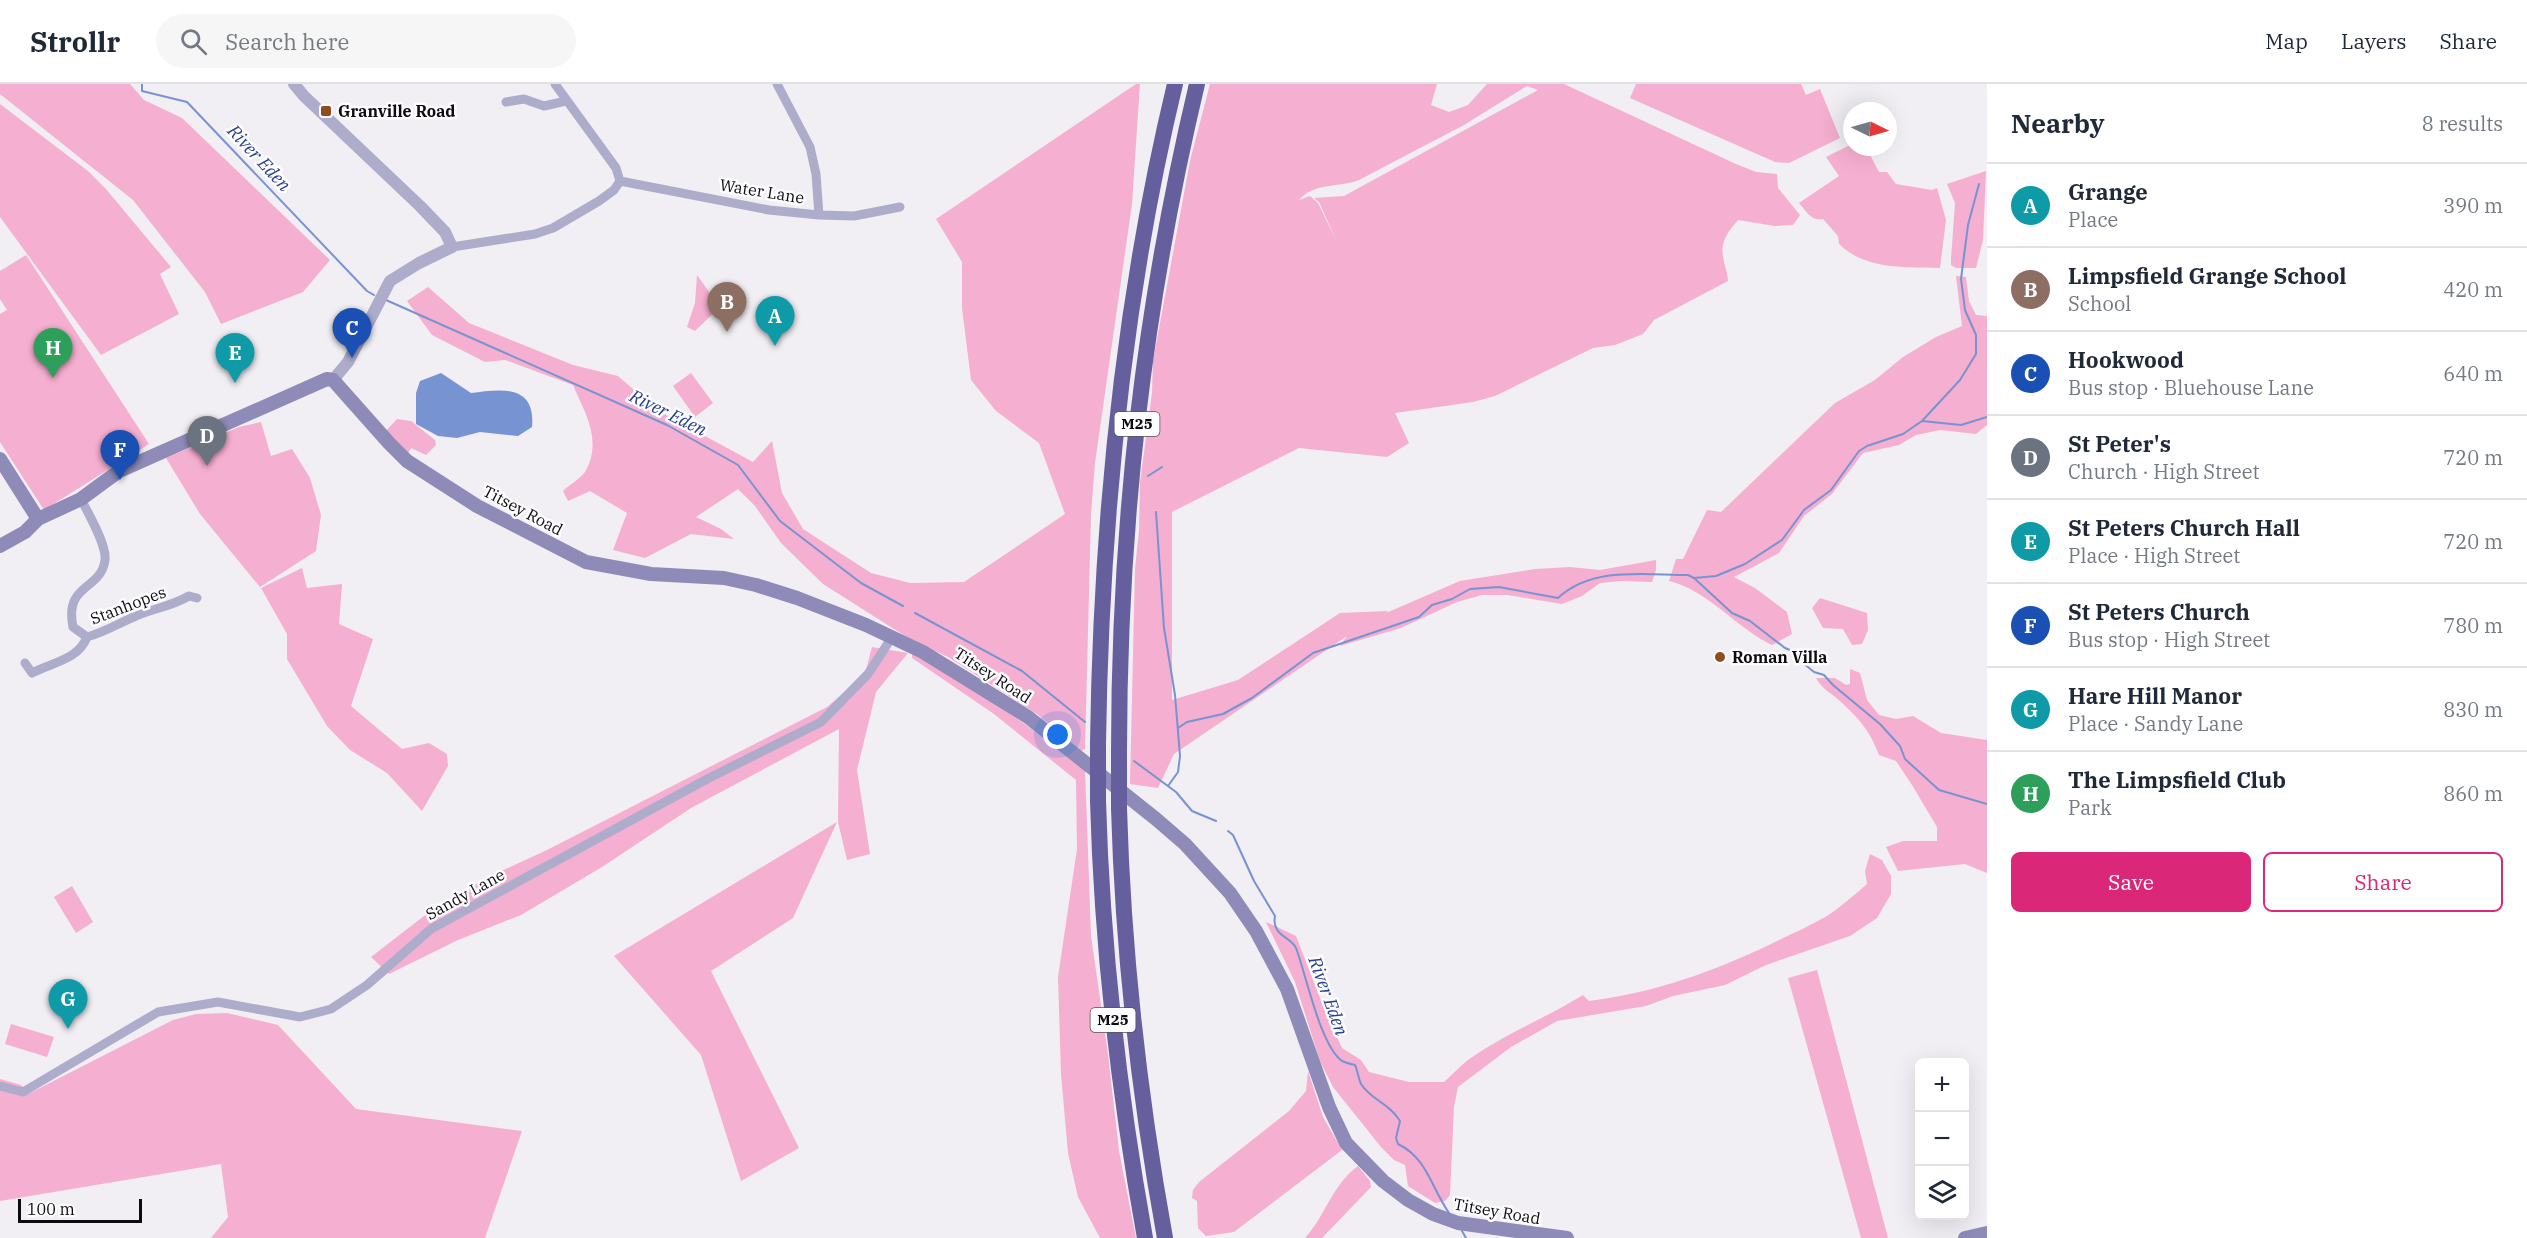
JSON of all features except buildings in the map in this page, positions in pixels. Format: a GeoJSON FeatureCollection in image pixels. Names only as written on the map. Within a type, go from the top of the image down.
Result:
{"type":"FeatureCollection","features":[{"type":"Feature","properties":{"kind":"highway","name":"M25"},"geometry":{"type":"LineString","coordinates":[[1145,1238],[1125,1117],[1113,1016],[1101,870],[1098,743],[1103,576],[1114,441],[1133,297],[1175,84]]}},
{"type":"Feature","properties":{"kind":"highway","name":"M25"},"geometry":{"type":"LineString","coordinates":[[1165,1238],[1131,1012],[1119,808],[1120,619],[1133,451],[1153,294],[1197,84]]}},
{"type":"Feature","properties":{"kind":"main road"},"geometry":{"type":"LineString","coordinates":[[0,546],[25,532],[39,519],[81,499],[119,471],[211,432],[290,394],[327,379],[333,380]]}},
{"type":"Feature","properties":{"kind":"main road","name":"Titsey Road"},"geometry":{"type":"LineString","coordinates":[[333,380],[388,443],[407,460],[477,506],[586,562],[651,574],[724,578],[797,598],[892,637],[957,671],[1028,717],[1156,819],[1230,893],[1275,963],[1287,989],[1329,1107],[1346,1143],[1383,1181],[1408,1200],[1433,1214],[1458,1223],[1567,1238]]}},
{"type":"Feature","properties":{"kind":"main road"},"geometry":{"type":"LineString","coordinates":[[0,459],[39,519]]}},
{"type":"Feature","properties":{"kind":"main road"},"geometry":{"type":"LineString","coordinates":[[1965,1238],[1987,1233]]}},
{"type":"Feature","properties":{"kind":"street"},"geometry":{"type":"LineString","coordinates":[[294,84],[420,206],[445,232],[452,247]]}},
{"type":"Feature","properties":{"kind":"street"},"geometry":{"type":"LineString","coordinates":[[333,380],[348,362],[390,281],[419,263],[452,247],[535,234],[553,228],[614,190],[620,181],[616,168],[555,84]]}},
{"type":"Feature","properties":{"kind":"street"},"geometry":{"type":"LineString","coordinates":[[777,84],[810,147],[816,174],[819,215]]}},
{"type":"Feature","properties":{"kind":"street"},"geometry":{"type":"LineString","coordinates":[[506,102],[524,99],[544,106],[566,101]]}},
{"type":"Feature","properties":{"kind":"street","name":"Water Lane"},"geometry":{"type":"LineString","coordinates":[[620,181],[769,210],[819,215],[854,216],[900,207]]}},
{"type":"Feature","properties":{"kind":"street","name":"Stanhopes"},"geometry":{"type":"LineString","coordinates":[[81,499],[106,558],[101,573],[78,594],[70,611],[73,627],[87,637],[138,615],[177,603],[189,596],[197,598]]}},
{"type":"Feature","properties":{"kind":"street"},"geometry":{"type":"LineString","coordinates":[[25,663],[32,672],[74,655],[82,648],[87,637]]}},
{"type":"Feature","properties":{"kind":"street","name":"Sandy Lane"},"geometry":{"type":"LineString","coordinates":[[0,1086],[23,1092],[158,1012],[218,1002],[300,1017],[331,1009],[366,985],[431,929],[708,778],[821,722],[868,674],[892,637]]}},
{"type":"Feature","properties":{"kind":"shaded area"},"geometry":{"type":"Polygon","coordinates":[[[0,84],[130,84],[144,100],[182,118],[330,260],[303,292],[221,324],[205,292],[133,200],[0,94],[0,84]]]}},
{"type":"Feature","properties":{"kind":"shaded area"},"geometry":{"type":"Polygon","coordinates":[[[1136,84],[1140,84],[1132,204],[1095,463],[1091,514],[1085,749],[1081,751],[1037,714],[948,657],[913,641],[823,584],[781,543],[755,506],[738,489],[696,517],[721,529],[734,539],[691,534],[645,558],[613,550],[627,513],[590,491],[568,501],[563,491],[585,472],[592,449],[590,427],[573,385],[505,360],[485,362],[432,335],[407,301],[428,287],[469,323],[573,365],[618,376],[657,410],[753,462],[772,441],[782,493],[803,529],[871,573],[910,583],[964,582],[1065,514],[1039,443],[996,411],[971,380],[962,308],[962,262],[936,219],[1136,84]]]}},
{"type":"Feature","properties":{"kind":"shaded area"},"geometry":{"type":"Polygon","coordinates":[[[1210,84],[1437,84],[1431,105],[1449,112],[1468,105],[1487,84],[1564,84],[1736,164],[1756,172],[1777,174],[1778,188],[1800,215],[1793,225],[1775,226],[1738,220],[1724,241],[1722,251],[1728,281],[1654,320],[1643,334],[1615,345],[1593,348],[1495,396],[1473,402],[1395,413],[1409,443],[1387,457],[1299,448],[1172,512],[1172,700],[1238,680],[1340,613],[1388,611],[1386,613],[1460,581],[1535,569],[1570,567],[1600,570],[1656,560],[1656,570],[1652,582],[1600,583],[1582,596],[1562,604],[1508,595],[1482,595],[1457,602],[1401,628],[1340,646],[1347,636],[1174,754],[1158,788],[1130,784],[1135,569],[1140,482],[1152,393],[1153,361],[1190,161],[1210,84]],[[1527,86],[1464,125],[1359,180],[1312,190],[1299,200],[1310,196],[1318,203],[1337,242],[1319,202],[1314,198],[1344,196],[1538,90],[1527,86]]]}},
{"type":"Feature","properties":{"kind":"shaded area"},"geometry":{"type":"Polygon","coordinates":[[[1636,84],[1801,84],[1806,95],[1820,89],[1840,138],[1789,163],[1775,162],[1630,98],[1636,84]]]}},
{"type":"Feature","properties":{"kind":"shaded area"},"geometry":{"type":"Polygon","coordinates":[[[0,104],[88,171],[106,189],[171,267],[160,274],[179,314],[101,355],[0,217],[0,104]]]}},
{"type":"Feature","properties":{"kind":"shaded area"},"geometry":{"type":"Polygon","coordinates":[[[1843,148],[1843,156],[1871,156],[1879,172],[1887,172],[1896,184],[1932,190],[1937,188],[1946,220],[1940,268],[1873,263],[1861,259],[1839,244],[1838,236],[1823,219],[1812,217],[1799,203],[1839,176],[1826,157],[1843,148]]]}},
{"type":"Feature","properties":{"kind":"shaded area"},"geometry":{"type":"Polygon","coordinates":[[[1986,171],[1983,240],[1976,268],[1956,268],[1951,265],[1955,203],[1947,184],[1986,171]]]}},
{"type":"Feature","properties":{"kind":"shaded area"},"geometry":{"type":"Polygon","coordinates":[[[26,255],[149,444],[44,510],[0,442],[0,314],[7,310],[0,299],[0,271],[26,255]]]}},
{"type":"Feature","properties":{"kind":"shaded area"},"geometry":{"type":"Polygon","coordinates":[[[697,275],[720,307],[695,331],[687,327],[695,303],[697,275]]]}},
{"type":"Feature","properties":{"kind":"shaded area"},"geometry":{"type":"Polygon","coordinates":[[[1956,276],[1966,277],[1969,301],[1976,315],[1987,316],[1987,425],[1976,434],[1940,430],[1916,435],[1899,445],[1863,453],[1832,494],[1804,516],[1779,553],[1734,577],[1755,588],[1787,612],[1792,634],[1772,645],[1696,592],[1669,581],[1676,559],[1683,559],[1707,510],[1721,512],[1835,403],[1875,380],[1903,357],[1936,337],[1962,326],[1956,276]]]}},
{"type":"Feature","properties":{"kind":"shaded area"},"geometry":{"type":"Polygon","coordinates":[[[691,373],[713,403],[695,417],[673,386],[691,373]]]}},
{"type":"Feature","properties":{"kind":"shaded area"},"geometry":{"type":"Polygon","coordinates":[[[397,419],[411,421],[435,440],[436,445],[426,455],[411,448],[406,457],[384,433],[397,419]]]}},
{"type":"Feature","properties":{"kind":"shaded area"},"geometry":{"type":"Polygon","coordinates":[[[261,422],[271,456],[292,449],[310,478],[321,515],[316,551],[260,587],[200,514],[166,458],[239,427],[261,422]]]}},
{"type":"Feature","properties":{"kind":"shaded area"},"geometry":{"type":"Polygon","coordinates":[[[302,568],[307,588],[342,584],[339,624],[373,639],[351,706],[402,749],[429,743],[447,754],[448,766],[422,811],[387,773],[350,750],[327,726],[287,659],[287,634],[261,588],[302,568]]]}},
{"type":"Feature","properties":{"kind":"shaded area"},"geometry":{"type":"Polygon","coordinates":[[[1820,598],[1867,613],[1868,630],[1862,644],[1852,645],[1843,629],[1823,628],[1812,608],[1820,598]]]}},
{"type":"Feature","properties":{"kind":"shaded area"},"geometry":{"type":"Polygon","coordinates":[[[872,647],[908,653],[876,692],[857,770],[870,854],[847,860],[838,822],[839,729],[691,808],[602,867],[521,915],[458,940],[389,974],[371,957],[424,916],[486,878],[547,850],[827,707],[865,674],[872,647]]]}},
{"type":"Feature","properties":{"kind":"shaded area"},"geometry":{"type":"Polygon","coordinates":[[[912,651],[995,702],[1085,769],[1091,936],[1119,1151],[1136,1238],[1100,1238],[1078,1197],[1068,1153],[1061,1074],[1058,977],[1077,849],[1076,780],[994,714],[912,658],[912,651]]]}},
{"type":"Feature","properties":{"kind":"shaded area"},"geometry":{"type":"Polygon","coordinates":[[[1850,669],[1860,673],[1867,700],[1879,715],[1896,719],[1913,716],[1941,733],[1987,740],[1987,873],[1965,864],[1898,871],[1886,847],[1903,841],[1937,841],[1937,827],[1896,761],[1879,755],[1872,738],[1863,725],[1816,678],[1835,678],[1846,685],[1850,684],[1850,669]]]}},
{"type":"Feature","properties":{"kind":"shaded area"},"geometry":{"type":"Polygon","coordinates":[[[837,822],[793,918],[711,971],[799,1148],[741,1181],[701,1055],[614,956],[837,822]]]}},
{"type":"Feature","properties":{"kind":"shaded area"},"geometry":{"type":"Polygon","coordinates":[[[1870,854],[1882,860],[1891,876],[1891,894],[1877,918],[1850,936],[1766,965],[1725,985],[1673,996],[1646,1006],[1557,1021],[1511,1047],[1458,1087],[1454,1107],[1450,1195],[1445,1201],[1435,1203],[1408,1186],[1405,1165],[1394,1160],[1381,1147],[1333,1087],[1320,1061],[1295,982],[1266,922],[1296,936],[1342,1048],[1361,1060],[1369,1072],[1409,1082],[1444,1082],[1465,1062],[1482,1051],[1583,995],[1589,1001],[1684,980],[1751,953],[1821,920],[1867,884],[1865,871],[1870,854]]]}},
{"type":"Feature","properties":{"kind":"shaded area"},"geometry":{"type":"Polygon","coordinates":[[[72,886],[93,922],[76,933],[54,897],[72,886]]]}},
{"type":"Feature","properties":{"kind":"shaded area"},"geometry":{"type":"Polygon","coordinates":[[[1817,970],[1888,1238],[1861,1238],[1788,978],[1817,970]]]}},
{"type":"Feature","properties":{"kind":"shaded area"},"geometry":{"type":"Polygon","coordinates":[[[227,1013],[278,1025],[356,1109],[522,1131],[485,1238],[211,1238],[228,1217],[221,1164],[0,1201],[0,1079],[21,1085],[30,1093],[173,1020],[196,1014],[227,1013]]]}},
{"type":"Feature","properties":{"kind":"shaded area"},"geometry":{"type":"Polygon","coordinates":[[[11,1024],[54,1037],[47,1057],[5,1044],[11,1024]]]}},
{"type":"Feature","properties":{"kind":"shaded area"},"geometry":{"type":"Polygon","coordinates":[[[1308,1071],[1323,1117],[1342,1150],[1234,1232],[1206,1236],[1198,1228],[1197,1201],[1192,1198],[1193,1190],[1199,1182],[1289,1111],[1306,1091],[1308,1071]]]}},
{"type":"Feature","properties":{"kind":"shaded area"},"geometry":{"type":"Polygon","coordinates":[[[1358,1166],[1370,1181],[1371,1187],[1322,1238],[1305,1238],[1335,1191],[1358,1166]]]}},
{"type":"Feature","properties":{"kind":"water"},"geometry":{"type":"Polygon","coordinates":[[[441,373],[471,393],[505,391],[522,396],[532,413],[532,427],[518,436],[480,432],[457,438],[438,436],[416,424],[416,393],[420,381],[441,373]]]}},
{"type":"Feature","properties":{"kind":"waterway","name":"River Eden"},"geometry":{"type":"LineString","coordinates":[[142,84],[142,91],[187,102],[367,291],[374,295]]}},
{"type":"Feature","properties":{"kind":"waterway"},"geometry":{"type":"LineString","coordinates":[[1694,578],[1716,576],[1745,564],[1782,540],[1804,510],[1831,490],[1859,451],[1903,434],[1922,421],[1960,380],[1976,354],[1976,335],[1965,310],[1961,279],[1968,225],[1979,184]]}},
{"type":"Feature","properties":{"kind":"waterway","name":"River Eden"},"geometry":{"type":"LineString","coordinates":[[386,300],[667,425],[738,465],[780,521],[861,583],[903,606]]}},
{"type":"Feature","properties":{"kind":"waterway"},"geometry":{"type":"LineString","coordinates":[[1922,421],[1961,425],[1987,417]]}},
{"type":"Feature","properties":{"kind":"waterway"},"geometry":{"type":"LineString","coordinates":[[1148,476],[1162,467]]}},
{"type":"Feature","properties":{"kind":"waterway"},"geometry":{"type":"LineString","coordinates":[[1156,512],[1164,628],[1175,695],[1180,756],[1178,772],[1168,786]]}},
{"type":"Feature","properties":{"kind":"waterway"},"geometry":{"type":"LineString","coordinates":[[1178,728],[1187,722],[1223,714],[1252,698],[1313,653],[1419,617],[1432,605],[1452,599],[1470,589],[1499,587],[1558,598],[1572,588],[1603,577],[1637,574],[1688,575],[1732,613],[1750,621],[1785,648],[1800,654],[1802,662],[1814,672],[1824,675],[1880,724],[1900,746],[1905,759],[1939,790],[1987,804]]}},
{"type":"Feature","properties":{"kind":"waterway","name":"River Eden"},"geometry":{"type":"LineString","coordinates":[[915,613],[1022,671],[1085,722]]}},
{"type":"Feature","properties":{"kind":"waterway","name":"River Eden"},"geometry":{"type":"LineString","coordinates":[[1134,761],[1176,792],[1192,811],[1216,821]]}},
{"type":"Feature","properties":{"kind":"waterway","name":"River Eden"},"geometry":{"type":"LineString","coordinates":[[1228,831],[1233,835],[1254,881],[1275,916],[1276,928],[1296,948],[1320,1025],[1334,1053],[1342,1061],[1355,1065],[1360,1082],[1365,1089],[1390,1109],[1400,1121],[1396,1138],[1398,1144],[1408,1150],[1422,1165],[1449,1213]]}},
{"type":"Feature","properties":{"kind":"waterway","name":"River Eden"},"geometry":{"type":"LineString","coordinates":[[1462,1231],[1466,1238]]}},
{"type":"Feature","properties":{"kind":"place","name":"Granville Road"},"geometry":{"type":"Point","coordinates":[326,111]}},
{"type":"Feature","properties":{"kind":"place","name":"Limpsfield Grange School"},"geometry":{"type":"Point","coordinates":[727,332]}},
{"type":"Feature","properties":{"kind":"place","name":"Grange"},"geometry":{"type":"Point","coordinates":[775,346]}},
{"type":"Feature","properties":{"kind":"place","name":"Hookwood"},"geometry":{"type":"Point","coordinates":[352,358]}},
{"type":"Feature","properties":{"kind":"place","name":"The Limpsfield Club"},"geometry":{"type":"Point","coordinates":[53,378]}},
{"type":"Feature","properties":{"kind":"place","name":"St Peters Church Hall"},"geometry":{"type":"Point","coordinates":[235,383]}},
{"type":"Feature","properties":{"kind":"place","name":"St Peter's"},"geometry":{"type":"Point","coordinates":[207,466]}},
{"type":"Feature","properties":{"kind":"place","name":"St Peters Church"},"geometry":{"type":"Point","coordinates":[120,480]}},
{"type":"Feature","properties":{"kind":"place","name":"Roman Villa"},"geometry":{"type":"Point","coordinates":[1720,657]}},
{"type":"Feature","properties":{"kind":"place","name":"Hare Hill Manor"},"geometry":{"type":"Point","coordinates":[68,1029]}}]}
